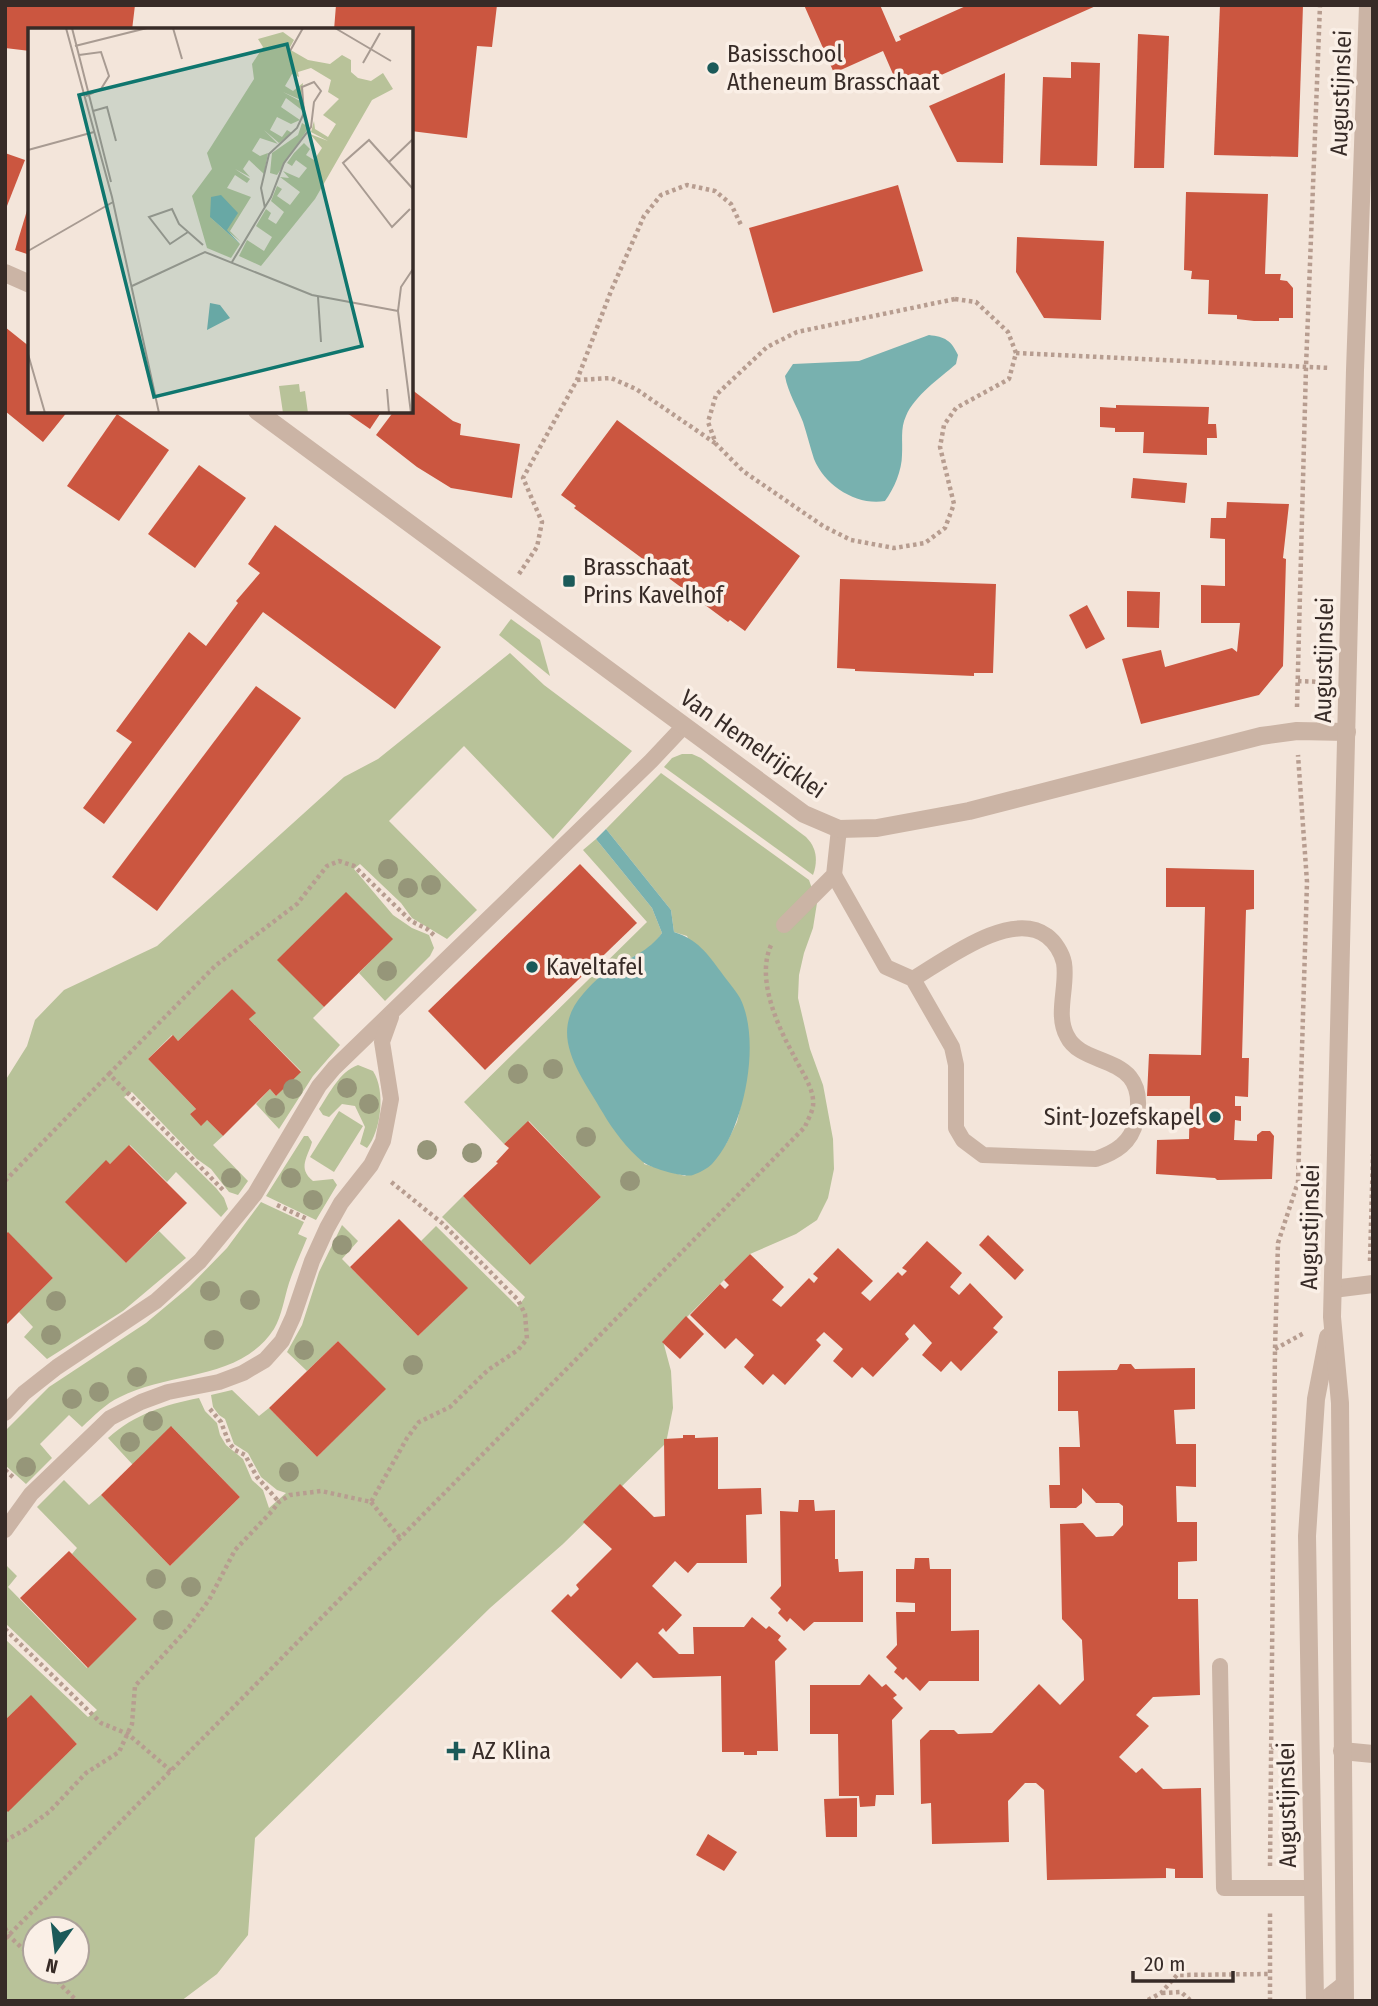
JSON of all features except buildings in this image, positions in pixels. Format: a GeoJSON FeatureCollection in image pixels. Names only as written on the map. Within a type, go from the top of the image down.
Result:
{"type":"FeatureCollection","features":[{"type":"Feature","properties":{"kind":"street","name":"Augustijnslei"},"geometry":{"type":"LineString","coordinates":[[1345,1992],[1340,1403],[1332,1317],[1355,370],[1368,5]]}},
{"type":"Feature","properties":{"kind":"street"},"geometry":{"type":"LineString","coordinates":[[5,274],[28,283]]}},
{"type":"Feature","properties":{"kind":"street","name":"Van Hemelrijcklei"},"geometry":{"type":"LineString","coordinates":[[260,413],[804,814],[838,828],[877,828],[969,811],[1261,736],[1297,731],[1347,732]]}},
{"type":"Feature","properties":{"kind":"street"},"geometry":{"type":"LineString","coordinates":[[1333,1289],[1371,1284]]}},
{"type":"Feature","properties":{"kind":"street","name":"Augustijnslei"},"geometry":{"type":"LineString","coordinates":[[1315,2001],[1307,1536],[1316,1399],[1332,1317]]}},
{"type":"Feature","properties":{"kind":"street"},"geometry":{"type":"LineString","coordinates":[[1342,1751],[1373,1754]]}},
{"type":"Feature","properties":{"kind":"lane"},"geometry":{"type":"LineString","coordinates":[[5,1413],[24,1393],[57,1367],[156,1301],[200,1261],[255,1194],[319,1086],[334,1068],[684,726]]}},
{"type":"Feature","properties":{"kind":"lane"},"geometry":{"type":"LineString","coordinates":[[838,828],[834,875],[886,967],[913,979],[956,1055],[956,1128],[962,1140],[984,1155],[1096,1159],[1111,1154],[1132,1134],[1138,1102],[1127,1074],[1113,1063],[1072,1045],[1065,1034],[1062,1024],[1064,963],[1053,941],[1044,933],[1020,927],[1006,929],[988,936],[913,979]]}},
{"type":"Feature","properties":{"kind":"lane"},"geometry":{"type":"LineString","coordinates":[[784,925],[834,875]]}},
{"type":"Feature","properties":{"kind":"lane"},"geometry":{"type":"LineString","coordinates":[[5,1530],[31,1494],[110,1418],[168,1392],[201,1386],[243,1373],[265,1360],[282,1341],[327,1228],[341,1203],[371,1165],[383,1141],[391,1098],[382,1042],[394,1012]]}},
{"type":"Feature","properties":{"kind":"lane"},"geometry":{"type":"LineString","coordinates":[[1220,1666],[1224,1888],[1313,1888]]}},
{"type":"Feature","properties":{"kind":"lane"},"geometry":{"type":"LineString","coordinates":[[1322,2001],[1345,1992]]}},
{"type":"Feature","properties":{"kind":"path"},"geometry":{"type":"LineString","coordinates":[[1271,1747],[1278,1243],[1298,1182],[1307,882],[1297,731],[1306,367],[1320,5]]}},
{"type":"Feature","properties":{"kind":"path"},"geometry":{"type":"LineString","coordinates":[[505,595],[537,547],[542,522],[523,478],[577,380],[611,291],[644,216],[661,195],[688,186],[715,191],[731,204],[741,225]]}},
{"type":"Feature","properties":{"kind":"path"},"geometry":{"type":"LineString","coordinates":[[577,380],[611,378],[636,389],[716,444],[743,471],[823,526],[851,540],[894,548],[925,543],[945,528],[954,504],[940,447],[944,425],[956,408],[1009,379],[1016,353],[1009,332],[976,302],[954,299],[797,332],[768,347],[716,395],[708,422],[716,444]]}},
{"type":"Feature","properties":{"kind":"path"},"geometry":{"type":"LineString","coordinates":[[1016,353],[1355,370]]}},
{"type":"Feature","properties":{"kind":"path"},"geometry":{"type":"LineString","coordinates":[[1298,681],[1328,682]]}},
{"type":"Feature","properties":{"kind":"path"},"geometry":{"type":"LineString","coordinates":[[5,1181],[215,966],[297,904],[327,866],[340,861],[354,866],[411,921],[427,929],[453,953]]}},
{"type":"Feature","properties":{"kind":"path"},"geometry":{"type":"LineString","coordinates":[[7,1938],[805,1126],[813,1106],[809,1084],[785,1037],[765,982],[765,965],[769,950],[784,925]]}},
{"type":"Feature","properties":{"kind":"path"},"geometry":{"type":"LineString","coordinates":[[109,1074],[243,1210]]}},
{"type":"Feature","properties":{"kind":"path"},"geometry":{"type":"LineString","coordinates":[[1371,1284],[1373,1154]]}},
{"type":"Feature","properties":{"kind":"path"},"geometry":{"type":"LineString","coordinates":[[371,1165],[442,1223],[518,1300],[528,1326],[527,1339],[517,1350],[488,1370],[450,1406],[419,1422],[371,1502]]}},
{"type":"Feature","properties":{"kind":"path"},"geometry":{"type":"LineString","coordinates":[[255,1194],[327,1228]]}},
{"type":"Feature","properties":{"kind":"path"},"geometry":{"type":"LineString","coordinates":[[201,1386],[211,1412],[221,1422],[229,1443],[245,1455],[257,1477],[279,1502]]}},
{"type":"Feature","properties":{"kind":"path"},"geometry":{"type":"LineString","coordinates":[[5,1841],[49,1812],[86,1773],[119,1752],[132,1724],[135,1686],[189,1627],[214,1591],[235,1550],[279,1502],[290,1495],[321,1491],[371,1502],[400,1538]]}},
{"type":"Feature","properties":{"kind":"path"},"geometry":{"type":"LineString","coordinates":[[5,1629],[101,1723],[128,1734],[171,1771]]}},
{"type":"Feature","properties":{"kind":"path"},"geometry":{"type":"LineString","coordinates":[[5,1928],[7,1938],[21,1949]]}},
{"type":"Feature","properties":{"kind":"path"},"geometry":{"type":"LineString","coordinates":[[1148,2000],[1161,1993],[1177,1975],[1270,1974]]}},
{"type":"Feature","properties":{"kind":"path"},"geometry":{"type":"LineString","coordinates":[[61,1985],[76,2001]]}},
{"type":"Feature","properties":{"kind":"path"},"geometry":{"type":"LineString","coordinates":[[1161,1993],[1181,1992],[1190,2000]]}},
{"type":"Feature","properties":{"kind":"green space"},"geometry":{"type":"Polygon","coordinates":[[[511,619],[540,640],[550,676],[499,635],[511,619]]]}},
{"type":"Feature","properties":{"kind":"green space"},"geometry":{"type":"Polygon","coordinates":[[[510,653],[544,685],[632,751],[553,839],[464,746],[389,821],[477,910],[447,939],[412,918],[401,903],[360,864],[354,869],[393,915],[412,928],[429,935],[434,948],[430,956],[385,1001],[359,973],[392,939],[278,960],[324,1007],[313,1018],[340,1045],[313,1076],[279,1129],[256,1104],[270,1089],[276,1096],[301,1071],[249,1019],[255,1013],[232,989],[178,1041],[172,1035],[148,1059],[196,1109],[190,1114],[207,1120],[223,1136],[213,1145],[248,1181],[238,1195],[229,1192],[211,1169],[197,1159],[132,1092],[124,1097],[216,1188],[228,1209],[221,1217],[176,1172],[167,1182],[130,1145],[110,1164],[106,1161],[66,1202],[126,1263],[159,1231],[186,1258],[123,1311],[47,1359],[24,1337],[33,1327],[19,1312],[53,1278],[8,1233],[5,1235],[5,1081],[27,1046],[35,1020],[64,990],[157,946],[344,777],[378,759],[510,653]]]}},
{"type":"Feature","properties":{"kind":"green space"},"geometry":{"type":"Polygon","coordinates":[[[682,754],[701,758],[806,837],[815,855],[813,875],[664,767],[672,758],[682,754]]]}},
{"type":"Feature","properties":{"kind":"green space"},"geometry":{"type":"Polygon","coordinates":[[[661,773],[809,880],[817,903],[813,928],[799,975],[798,998],[810,1049],[823,1085],[833,1139],[834,1169],[828,1198],[817,1220],[796,1234],[750,1254],[663,1341],[671,1371],[673,1408],[666,1443],[563,1544],[490,1608],[255,1838],[248,1935],[217,1974],[181,2001],[5,2001],[5,1809],[8,1811],[77,1744],[31,1696],[5,1720],[5,1639],[88,1717],[97,1710],[5,1623],[5,1564],[17,1576],[8,1587],[87,1668],[137,1619],[72,1554],[77,1548],[37,1507],[64,1480],[89,1505],[101,1495],[170,1566],[240,1497],[172,1427],[133,1465],[108,1438],[150,1412],[199,1398],[205,1411],[217,1423],[226,1445],[243,1459],[252,1480],[263,1490],[269,1508],[286,1493],[277,1490],[261,1477],[248,1453],[234,1444],[225,1419],[213,1407],[211,1395],[232,1390],[259,1416],[269,1408],[317,1457],[385,1389],[338,1341],[307,1371],[287,1352],[302,1325],[319,1272],[342,1225],[358,1241],[342,1259],[418,1336],[467,1288],[421,1241],[436,1226],[518,1307],[525,1297],[442,1217],[463,1196],[530,1265],[601,1197],[529,1121],[504,1144],[464,1102],[647,922],[583,850],[596,839],[652,908],[662,933],[652,947],[627,960],[644,1164],[685,1176],[726,1144],[737,1122],[746,1082],[687,936],[674,932],[671,910],[606,829],[661,773]]]}},
{"type":"Feature","properties":{"kind":"green space"},"geometry":{"type":"Polygon","coordinates":[[[358,1065],[373,1071],[380,1089],[376,1132],[367,1148],[360,1144],[365,1127],[355,1106],[342,1104],[329,1117],[323,1115],[319,1109],[340,1078],[358,1065]]]}},
{"type":"Feature","properties":{"kind":"green space"},"geometry":{"type":"Polygon","coordinates":[[[339,1111],[363,1126],[334,1172],[310,1157],[339,1111]]]}},
{"type":"Feature","properties":{"kind":"green space"},"geometry":{"type":"Polygon","coordinates":[[[304,1136],[308,1136],[312,1142],[305,1162],[308,1176],[313,1181],[333,1179],[337,1185],[316,1220],[266,1196],[304,1136]]]}},
{"type":"Feature","properties":{"kind":"green space"},"geometry":{"type":"Polygon","coordinates":[[[261,1202],[304,1222],[298,1234],[307,1238],[291,1277],[281,1313],[274,1329],[260,1346],[224,1367],[160,1383],[120,1397],[82,1427],[69,1415],[40,1444],[52,1458],[26,1484],[5,1465],[5,1431],[49,1387],[146,1323],[189,1287],[227,1248],[261,1202]]]}},
{"type":"Feature","properties":{"kind":"water"},"geometry":{"type":"Polygon","coordinates":[[[929,335],[943,338],[953,346],[958,355],[956,364],[921,394],[910,408],[902,430],[901,467],[891,491],[885,501],[874,502],[843,492],[826,478],[814,459],[785,376],[793,364],[859,361],[929,335]]]}},
{"type":"Feature","properties":{"kind":"water"},"geometry":{"type":"Polygon","coordinates":[[[606,829],[671,910],[674,932],[696,943],[706,953],[740,998],[746,1016],[749,1061],[741,1108],[723,1149],[710,1166],[689,1176],[653,1167],[632,1152],[585,1083],[577,1069],[567,1039],[573,1009],[583,994],[603,974],[645,949],[662,933],[652,908],[596,839],[606,829]]]}},
{"type":"Feature","properties":{"kind":"place","name":"Basisschool Atheneum Brasschaat"},"geometry":{"type":"Point","coordinates":[713,68]}},
{"type":"Feature","properties":{"kind":"place","name":"Brasschaat Prins Kavelhof"},"geometry":{"type":"Point","coordinates":[569,581]}},
{"type":"Feature","properties":{"kind":"place","name":"Kaveltafel"},"geometry":{"type":"Point","coordinates":[532,967]}},
{"type":"Feature","properties":{"kind":"place","name":"Sint-Jozefskapel"},"geometry":{"type":"Point","coordinates":[1215,1117]}},
{"type":"Feature","properties":{"kind":"place","name":"AZ Klina"},"geometry":{"type":"Point","coordinates":[456,1751]}}]}
